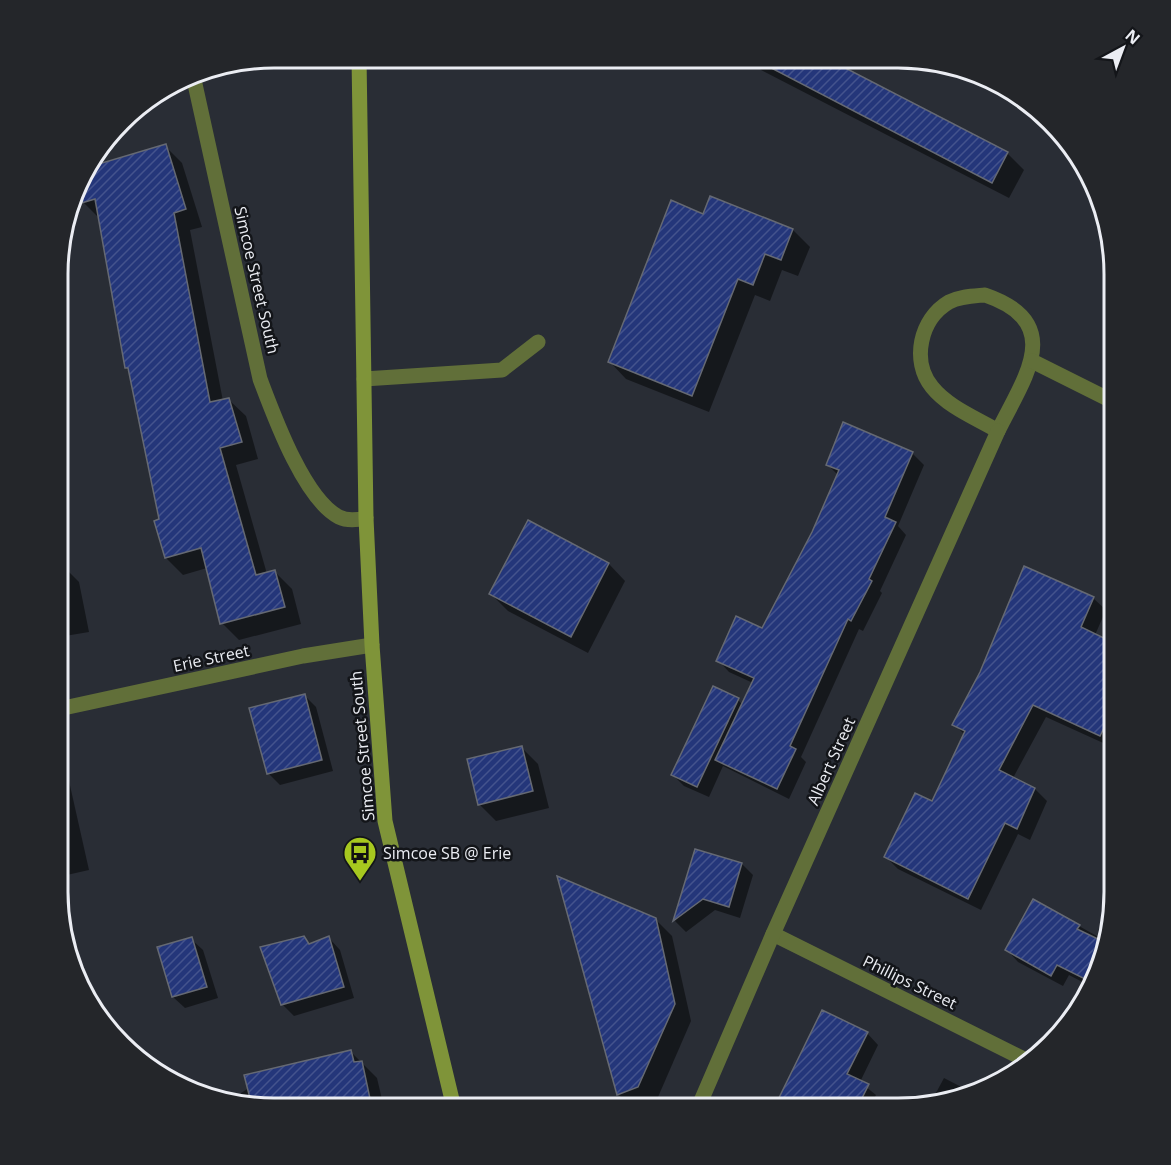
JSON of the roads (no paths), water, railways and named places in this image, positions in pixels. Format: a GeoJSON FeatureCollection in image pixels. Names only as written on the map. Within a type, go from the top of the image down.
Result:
{"type":"FeatureCollection","features":[{"type":"Feature","properties":{"kind":"main road","name":"Simcoe Street South"},"geometry":{"type":"LineString","coordinates":[[359,68],[366,519],[372,645],[385,820],[451,1097]]}},
{"type":"Feature","properties":{"kind":"street","name":"Simcoe Street South"},"geometry":{"type":"LineString","coordinates":[[195,83],[260,379],[274,416],[313,494],[325,508],[341,518],[366,519]]}},
{"type":"Feature","properties":{"kind":"street","name":"Albert Street"},"geometry":{"type":"LineString","coordinates":[[703,1097],[773,934],[998,431],[1032,361],[1035,345],[1029,327],[1018,312],[1003,301],[985,295],[966,296],[949,303],[934,315],[924,331],[920,350],[922,369],[931,386],[945,399],[998,431]]}},
{"type":"Feature","properties":{"kind":"street"},"geometry":{"type":"LineString","coordinates":[[364,379],[502,370],[538,342]]}},
{"type":"Feature","properties":{"kind":"street"},"geometry":{"type":"LineString","coordinates":[[1032,361],[1103,396]]}},
{"type":"Feature","properties":{"kind":"street","name":"Erie Street"},"geometry":{"type":"LineString","coordinates":[[68,708],[303,656],[372,645]]}},
{"type":"Feature","properties":{"kind":"street","name":"Phillips Street"},"geometry":{"type":"LineString","coordinates":[[773,934],[1020,1057]]}},
{"type":"Feature","properties":{"kind":"place","name":"Simcoe SB @ Erie"},"geometry":{"type":"Point","coordinates":[360,882]}}]}
